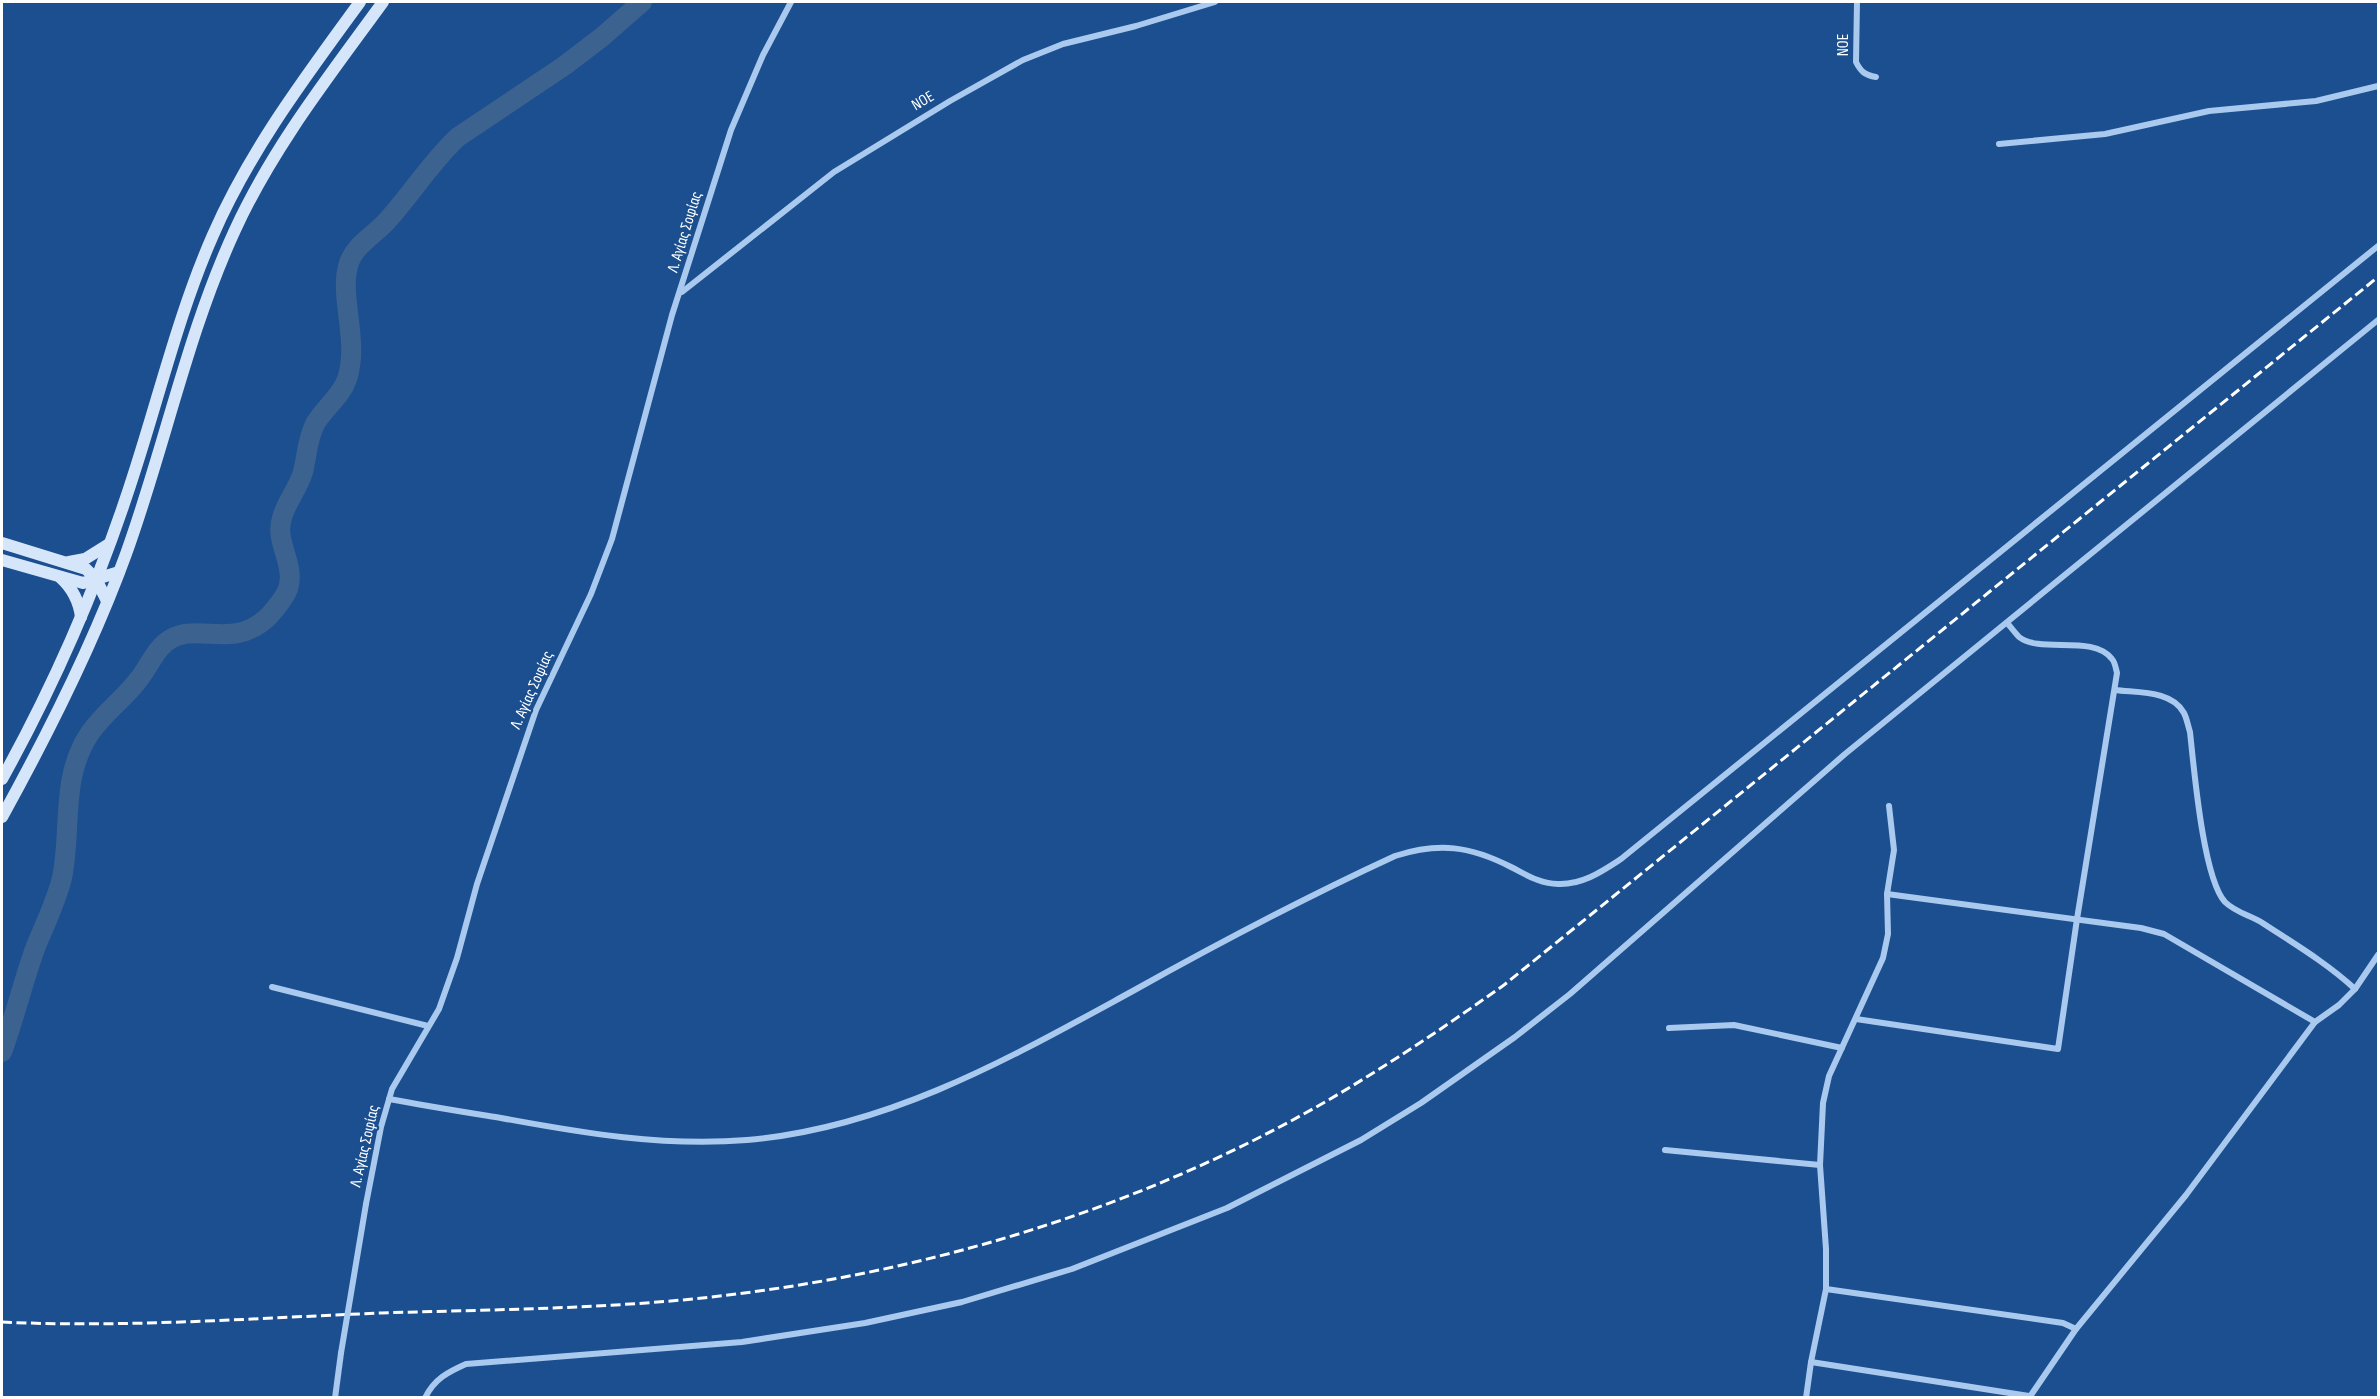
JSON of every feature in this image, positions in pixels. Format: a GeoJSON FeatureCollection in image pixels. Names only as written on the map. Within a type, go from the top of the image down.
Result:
{"type":"FeatureCollection","features":[{"type":"Feature","properties":{"kind":"street"},"geometry":{"type":"LineString","coordinates":[[2,779],[46,696],[81,619],[136,466],[177,329],[228,201],[283,109],[360,2]]}},
{"type":"Feature","properties":{"kind":"street"},"geometry":{"type":"LineString","coordinates":[[2,817],[51,726],[119,572],[154,471],[199,320],[235,230],[284,141],[383,2]]}},
{"type":"Feature","properties":{"kind":"street","name":"Λ. Αγίας Σοφίας"},"geometry":{"type":"LineString","coordinates":[[334,1398],[366,1204],[392,1089],[439,1009],[457,958],[477,884],[536,710],[591,594],[612,539],[672,315],[681,293],[731,130],[763,55],[791,2]]}},
{"type":"Feature","properties":{"kind":"street","name":"NOE"},"geometry":{"type":"LineString","coordinates":[[681,293],[788,206],[834,172],[950,101],[1023,60],[1063,44],[1136,26],[1215,2]]}},
{"type":"Feature","properties":{"kind":"street","name":"NOE"},"geometry":{"type":"LineString","coordinates":[[1857,2],[1856,62],[1867,76],[1876,77]]}},
{"type":"Feature","properties":{"kind":"street"},"geometry":{"type":"LineString","coordinates":[[1999,144],[2105,134],[2209,111],[2316,101],[2379,86]]}},
{"type":"Feature","properties":{"kind":"street"},"geometry":{"type":"LineString","coordinates":[[389,1099],[593,1135],[630,1139],[725,1141],[786,1134],[868,1116],[925,1097],[1013,1056],[1133,991],[1395,856],[1414,850],[1458,847],[1494,858],[1545,883],[1570,883],[1597,875],[1621,859],[2379,246]]}},
{"type":"Feature","properties":{"kind":"street"},"geometry":{"type":"LineString","coordinates":[[425,1398],[429,1389],[444,1374],[466,1364],[742,1342],[865,1323],[962,1302],[1071,1269],[1227,1208],[1361,1140],[1421,1103],[1515,1037],[1570,993],[1845,754],[2379,320]]}},
{"type":"Feature","properties":{"kind":"street"},"geometry":{"type":"LineString","coordinates":[[2,543],[86,569],[96,579],[107,601]]}},
{"type":"Feature","properties":{"kind":"street"},"geometry":{"type":"LineString","coordinates":[[64,562],[85,560],[110,543]]}},
{"type":"Feature","properties":{"kind":"street"},"geometry":{"type":"LineString","coordinates":[[2,560],[83,583],[119,572]]}},
{"type":"Feature","properties":{"kind":"street"},"geometry":{"type":"LineString","coordinates":[[60,577],[78,600],[81,619]]}},
{"type":"Feature","properties":{"kind":"street"},"geometry":{"type":"LineString","coordinates":[[1856,1019],[2058,1049],[2117,672],[2112,659],[2099,650],[2075,644],[2040,644],[2020,638],[2007,623]]}},
{"type":"Feature","properties":{"kind":"street"},"geometry":{"type":"LineString","coordinates":[[2115,690],[2164,697],[2184,714],[2190,732],[2211,872],[2221,897],[2232,908],[2257,920],[2300,947],[2339,974],[2355,989]]}},
{"type":"Feature","properties":{"kind":"street"},"geometry":{"type":"LineString","coordinates":[[1806,1398],[1810,1362],[1826,1289],[1826,1249],[1820,1165],[1823,1103],[1829,1076],[1883,958],[1888,934],[1887,894],[1894,850],[1889,806]]}},
{"type":"Feature","properties":{"kind":"street"},"geometry":{"type":"LineString","coordinates":[[1887,894],[2141,928],[2164,934],[2315,1022]]}},
{"type":"Feature","properties":{"kind":"street"},"geometry":{"type":"LineString","coordinates":[[1810,1362],[2029,1397],[2076,1329],[2186,1195],[2315,1022],[2339,1005],[2355,989],[2379,955]]}},
{"type":"Feature","properties":{"kind":"street"},"geometry":{"type":"LineString","coordinates":[[272,987],[429,1026]]}},
{"type":"Feature","properties":{"kind":"street"},"geometry":{"type":"LineString","coordinates":[[1669,1028],[1734,1025],[1842,1048]]}},
{"type":"Feature","properties":{"kind":"street"},"geometry":{"type":"LineString","coordinates":[[1665,1150],[1820,1165]]}},
{"type":"Feature","properties":{"kind":"street"},"geometry":{"type":"LineString","coordinates":[[1826,1289],[2062,1323],[2076,1329]]}},
{"type":"Feature","properties":{"kind":"waterway"},"geometry":{"type":"LineString","coordinates":[[2,1052],[31,959],[54,904],[62,878],[68,804],[74,767],[90,733],[133,686],[165,643],[177,636],[189,633],[228,634],[255,627],[269,616],[288,589],[289,571],[280,527],[284,512],[303,472],[312,430],[341,391],[347,379],[351,349],[346,276],[355,251],[386,222],[438,157],[458,137],[564,66],[642,2]]}},
{"type":"Feature","properties":{"kind":"railway"},"geometry":{"type":"LineString","coordinates":[[2,1322],[143,1323],[570,1307],[618,1305],[759,1291],[906,1264],[979,1245],[1051,1224],[1192,1170],[1325,1102],[1416,1045],[1504,985],[2378,277]]}}]}
